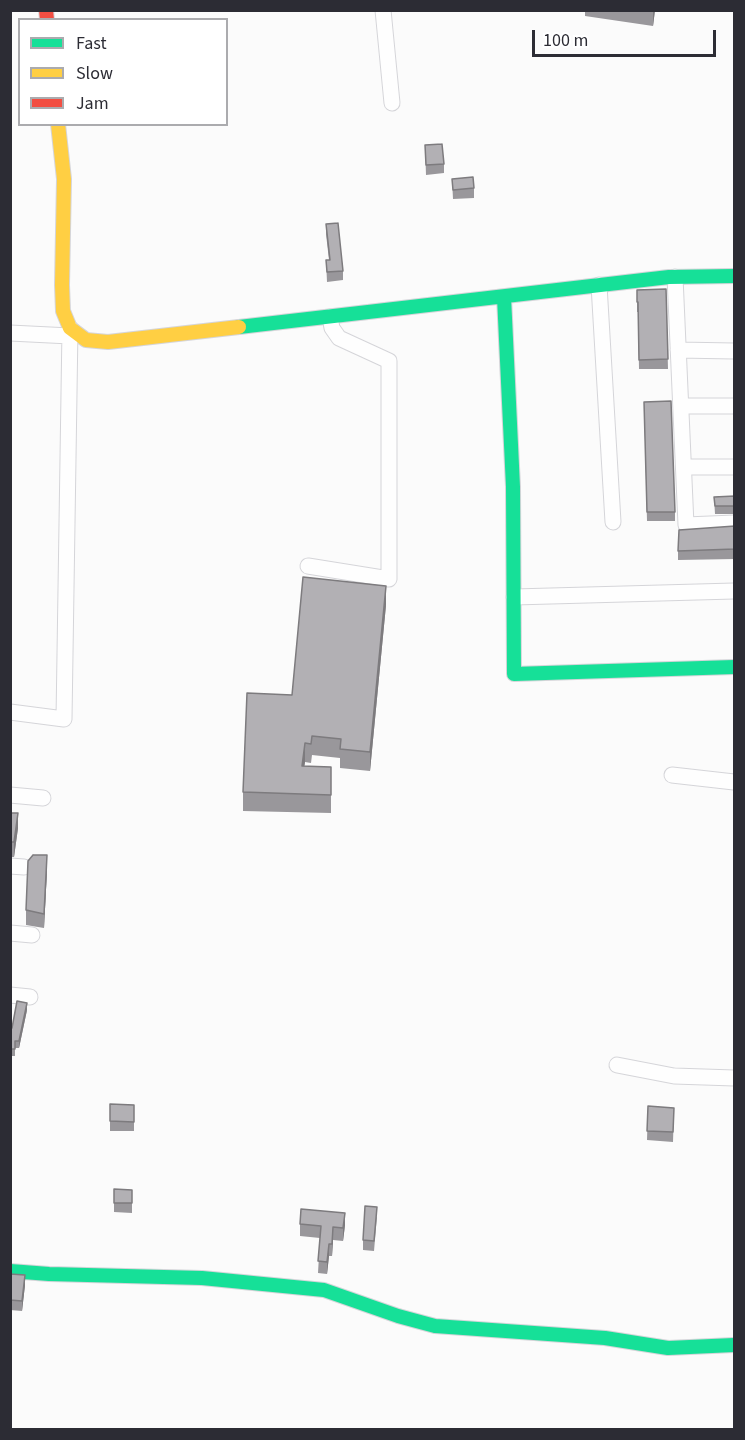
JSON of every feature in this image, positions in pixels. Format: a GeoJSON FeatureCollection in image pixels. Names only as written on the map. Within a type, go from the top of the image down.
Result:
{"type":"FeatureCollection","features":[{"type":"Feature","properties":{"kind":"street"},"geometry":{"type":"LineString","coordinates":[[383,10],[392,103]]}},
{"type":"Feature","properties":{"kind":"street"},"geometry":{"type":"LineString","coordinates":[[10,712],[64,719],[70,332],[63,311],[64,179],[58,126]]}},
{"type":"Feature","properties":{"kind":"street"},"geometry":{"type":"LineString","coordinates":[[10,333],[70,332],[86,340],[108,342],[599,285],[675,277],[735,276]]}},
{"type":"Feature","properties":{"kind":"street"},"geometry":{"type":"LineString","coordinates":[[675,277],[686,525],[735,523]]}},
{"type":"Feature","properties":{"kind":"street"},"geometry":{"type":"LineString","coordinates":[[599,285],[613,522]]}},
{"type":"Feature","properties":{"kind":"street"},"geometry":{"type":"LineString","coordinates":[[504,297],[513,487],[514,674],[735,667]]}},
{"type":"Feature","properties":{"kind":"street"},"geometry":{"type":"LineString","coordinates":[[308,566],[389,579],[389,361],[339,338],[332,328],[330,317]]}},
{"type":"Feature","properties":{"kind":"street"},"geometry":{"type":"LineString","coordinates":[[678,350],[735,351]]}},
{"type":"Feature","properties":{"kind":"street"},"geometry":{"type":"LineString","coordinates":[[681,406],[735,406]]}},
{"type":"Feature","properties":{"kind":"street"},"geometry":{"type":"LineString","coordinates":[[684,467],[735,467]]}},
{"type":"Feature","properties":{"kind":"street"},"geometry":{"type":"LineString","coordinates":[[514,597],[735,591]]}},
{"type":"Feature","properties":{"kind":"street"},"geometry":{"type":"LineString","coordinates":[[672,775],[735,782]]}},
{"type":"Feature","properties":{"kind":"street"},"geometry":{"type":"LineString","coordinates":[[10,795],[43,798]]}},
{"type":"Feature","properties":{"kind":"street"},"geometry":{"type":"LineString","coordinates":[[10,933],[32,935]]}},
{"type":"Feature","properties":{"kind":"street"},"geometry":{"type":"LineString","coordinates":[[10,995],[30,997]]}},
{"type":"Feature","properties":{"kind":"street"},"geometry":{"type":"LineString","coordinates":[[617,1065],[674,1076],[735,1078]]}},
{"type":"Feature","properties":{"kind":"street"},"geometry":{"type":"LineString","coordinates":[[10,1271],[202,1278],[313,1288],[435,1326],[605,1338],[668,1348],[735,1345]]}},
{"type":"Feature","properties":{"kind":"building"},"geometry":{"type":"Polygon","coordinates":[[[442,144],[444,164],[426,165],[425,145],[442,144]]]}},
{"type":"Feature","properties":{"kind":"building"},"geometry":{"type":"Polygon","coordinates":[[[473,177],[474,188],[453,190],[452,179],[473,177]]]}},
{"type":"Feature","properties":{"kind":"building"},"geometry":{"type":"Polygon","coordinates":[[[338,223],[343,271],[327,272],[326,260],[330,260],[326,224],[338,223]]]}},
{"type":"Feature","properties":{"kind":"building"},"geometry":{"type":"Polygon","coordinates":[[[666,289],[668,359],[639,360],[637,290],[666,289]]]}},
{"type":"Feature","properties":{"kind":"building"},"geometry":{"type":"Polygon","coordinates":[[[671,401],[675,512],[647,512],[644,402],[671,401]]]}},
{"type":"Feature","properties":{"kind":"building"},"geometry":{"type":"Polygon","coordinates":[[[735,496],[735,506],[715,506],[714,497],[735,496]]]}},
{"type":"Feature","properties":{"kind":"building"},"geometry":{"type":"Polygon","coordinates":[[[735,526],[735,549],[678,551],[679,530],[735,526]]]}},
{"type":"Feature","properties":{"kind":"building"},"geometry":{"type":"Polygon","coordinates":[[[303,577],[386,586],[370,752],[340,749],[341,739],[312,736],[311,744],[305,743],[302,766],[331,767],[331,795],[243,792],[247,693],[292,695],[303,577]]]}},
{"type":"Feature","properties":{"kind":"building"},"geometry":{"type":"Polygon","coordinates":[[[10,813],[18,813],[14,842],[10,842],[10,813]]]}},
{"type":"Feature","properties":{"kind":"building"},"geometry":{"type":"Polygon","coordinates":[[[33,855],[47,855],[44,914],[26,910],[28,861],[33,855]]]}},
{"type":"Feature","properties":{"kind":"building"},"geometry":{"type":"Polygon","coordinates":[[[17,1001],[27,1003],[19,1041],[15,1041],[15,1049],[10,1049],[10,1028],[12,1028],[17,1001]]]}},
{"type":"Feature","properties":{"kind":"building"},"geometry":{"type":"Polygon","coordinates":[[[110,1104],[134,1105],[134,1122],[110,1121],[110,1104]]]}},
{"type":"Feature","properties":{"kind":"building"},"geometry":{"type":"Polygon","coordinates":[[[648,1106],[674,1108],[673,1132],[647,1131],[648,1106]]]}},
{"type":"Feature","properties":{"kind":"building"},"geometry":{"type":"Polygon","coordinates":[[[114,1189],[132,1190],[132,1203],[114,1203],[114,1189]]]}},
{"type":"Feature","properties":{"kind":"building"},"geometry":{"type":"Polygon","coordinates":[[[365,1206],[377,1207],[374,1241],[363,1240],[365,1206]]]}},
{"type":"Feature","properties":{"kind":"building"},"geometry":{"type":"Polygon","coordinates":[[[301,1209],[345,1213],[343,1228],[333,1227],[332,1244],[329,1244],[327,1262],[318,1261],[321,1226],[300,1224],[301,1209]]]}},
{"type":"Feature","properties":{"kind":"building"},"geometry":{"type":"Polygon","coordinates":[[[10,1274],[25,1275],[22,1301],[10,1300],[10,1274]]]}},
{"type":"Feature","properties":{"kind":"traffic: fast"},"geometry":{"type":"LineString","coordinates":[[239,327],[669,277],[734,276]]}},
{"type":"Feature","properties":{"kind":"traffic: fast"},"geometry":{"type":"LineString","coordinates":[[504,297],[513,487],[514,674],[734,667]]}},
{"type":"Feature","properties":{"kind":"traffic: fast"},"geometry":{"type":"LineString","coordinates":[[10,1271],[202,1278],[324,1290],[398,1316],[435,1326],[605,1338],[668,1348],[734,1345]]}},
{"type":"Feature","properties":{"kind":"traffic: slow"},"geometry":{"type":"LineString","coordinates":[[58,126],[64,179],[63,311],[70,328],[86,340],[108,342],[239,327]]}},
{"type":"Feature","properties":{"kind":"traffic: jam"},"geometry":{"type":"LineString","coordinates":[[46,10],[47,18]]}}]}
